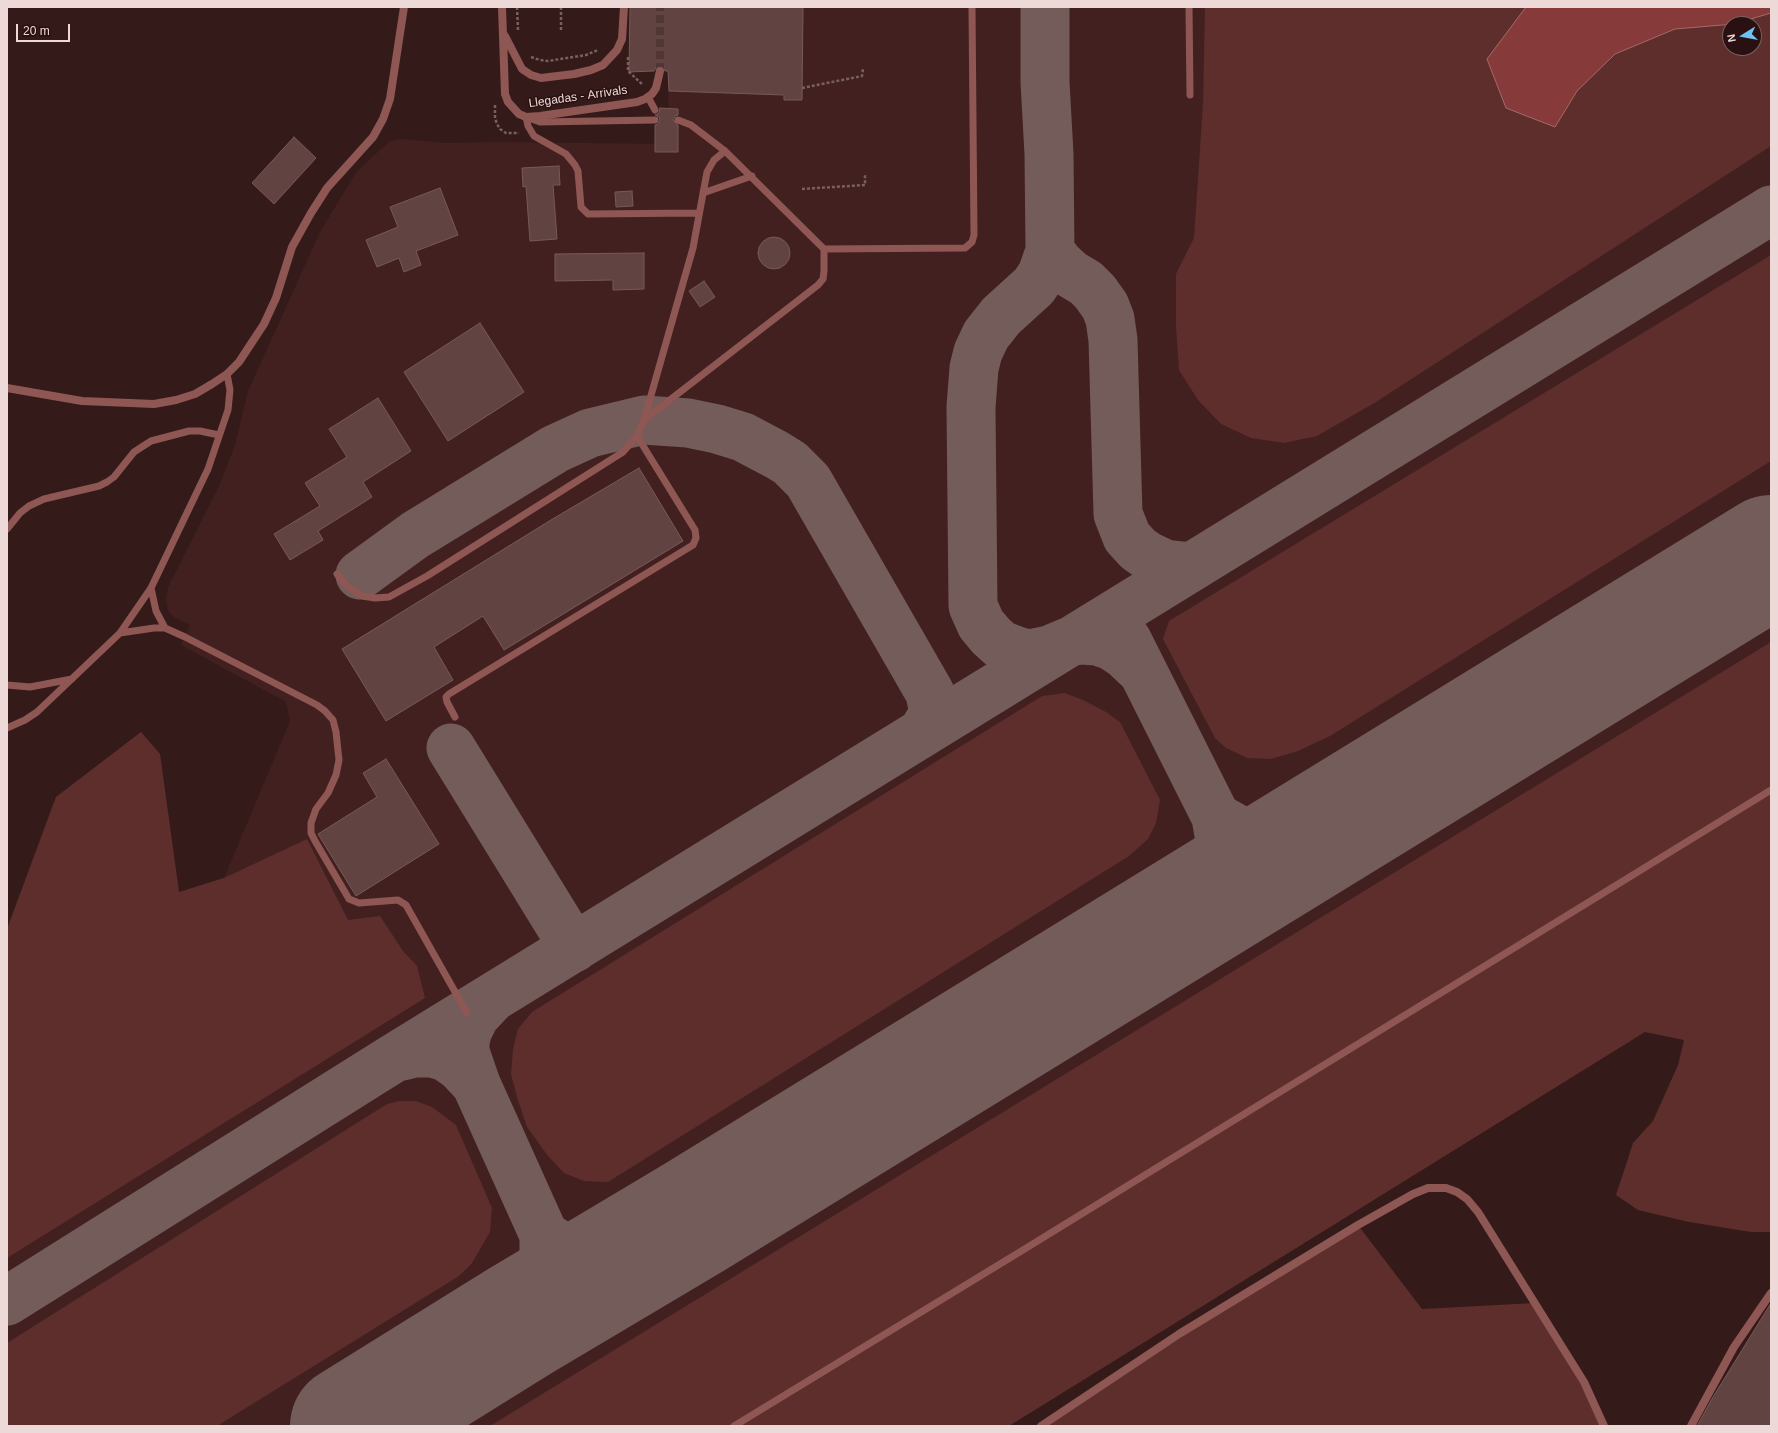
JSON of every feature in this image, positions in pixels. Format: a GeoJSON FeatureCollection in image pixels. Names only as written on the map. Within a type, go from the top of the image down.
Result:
{"type":"FeatureCollection","features":[{"type":"Feature","properties":{"kind":"street"},"geometry":{"type":"LineString","coordinates":[[7,388],[82,401],[154,404],[176,400],[195,394],[227,374],[243,356],[264,324],[276,298],[292,247],[310,213],[327,188],[374,137],[383,119],[390,99],[404,7]]}},
{"type":"Feature","properties":{"kind":"street","name":"Llegadas - Arrivals"},"geometry":{"type":"LineString","coordinates":[[502,7],[505,94],[513,109],[526,117],[637,102],[648,97]]}},
{"type":"Feature","properties":{"kind":"street"},"geometry":{"type":"LineString","coordinates":[[504,34],[515,59],[522,69],[531,75],[541,78],[574,74],[591,70],[603,65],[617,50],[622,38],[624,7]]}},
{"type":"Feature","properties":{"kind":"street"},"geometry":{"type":"LineString","coordinates":[[648,97],[656,88],[660,71]]}},
{"type":"Feature","properties":{"kind":"street"},"geometry":{"type":"LineString","coordinates":[[1040,1426],[1180,1334],[1358,1225],[1413,1194],[1428,1188],[1446,1188],[1457,1192],[1467,1199],[1478,1212],[1584,1382],[1604,1426]]}},
{"type":"Feature","properties":{"kind":"street"},"geometry":{"type":"LineString","coordinates":[[1691,1426],[1734,1347],[1771,1293]]}},
{"type":"Feature","properties":{"kind":"lane"},"geometry":{"type":"LineString","coordinates":[[678,120],[691,125],[725,151],[752,176],[824,249],[965,248],[972,242],[974,235],[972,7]]}},
{"type":"Feature","properties":{"kind":"lane"},"geometry":{"type":"LineString","coordinates":[[1188,7],[1190,95]]}},
{"type":"Feature","properties":{"kind":"lane"},"geometry":{"type":"LineString","coordinates":[[648,97],[655,110]]}},
{"type":"Feature","properties":{"kind":"lane"},"geometry":{"type":"LineString","coordinates":[[526,117],[540,122],[655,120]]}},
{"type":"Feature","properties":{"kind":"lane"},"geometry":{"type":"LineString","coordinates":[[526,117],[528,126],[534,136],[566,154],[575,165],[578,178],[579,201],[584,211],[588,214],[699,213]]}},
{"type":"Feature","properties":{"kind":"lane"},"geometry":{"type":"LineString","coordinates":[[337,574],[345,584],[362,596],[375,598],[389,597],[426,576],[623,452],[637,436],[644,420],[686,276],[693,248],[707,172],[714,160],[725,151]]}},
{"type":"Feature","properties":{"kind":"lane"},"geometry":{"type":"LineString","coordinates":[[703,192],[752,176]]}},
{"type":"Feature","properties":{"kind":"lane"},"geometry":{"type":"LineString","coordinates":[[644,420],[818,285],[823,279],[824,249]]}},
{"type":"Feature","properties":{"kind":"lane"},"geometry":{"type":"LineString","coordinates":[[7,728],[25,720],[37,712],[73,679],[120,633],[151,588],[208,469],[230,400],[227,374]]}},
{"type":"Feature","properties":{"kind":"lane"},"geometry":{"type":"LineString","coordinates":[[7,529],[20,513],[29,506],[44,499],[99,486],[107,482],[114,477],[134,452],[151,441],[189,431],[200,431],[219,435]]}},
{"type":"Feature","properties":{"kind":"lane"},"geometry":{"type":"LineString","coordinates":[[455,718],[447,702],[446,697],[449,694],[692,545],[696,538],[695,530],[637,436]]}},
{"type":"Feature","properties":{"kind":"lane"},"geometry":{"type":"LineString","coordinates":[[151,588],[156,610],[165,628]]}},
{"type":"Feature","properties":{"kind":"lane"},"geometry":{"type":"LineString","coordinates":[[120,633],[154,628],[165,628],[317,705],[326,711],[333,720],[338,746],[338,768],[328,793],[316,809],[311,823],[311,833],[314,841],[349,899],[359,903],[398,900],[406,905],[467,1013]]}},
{"type":"Feature","properties":{"kind":"lane"},"geometry":{"type":"LineString","coordinates":[[7,685],[30,687],[73,679]]}},
{"type":"Feature","properties":{"kind":"lane"},"geometry":{"type":"LineString","coordinates":[[734,1426],[1771,790]]}},
{"type":"Feature","properties":{"kind":"path"},"geometry":{"type":"LineString","coordinates":[[517,7],[518,34]]}},
{"type":"Feature","properties":{"kind":"path"},"geometry":{"type":"LineString","coordinates":[[561,7],[561,32]]}},
{"type":"Feature","properties":{"kind":"path"},"geometry":{"type":"LineString","coordinates":[[530,56],[540,60],[548,60],[586,55],[593,53],[603,45]]}},
{"type":"Feature","properties":{"kind":"path"},"geometry":{"type":"LineString","coordinates":[[802,88],[862,76],[863,69]]}},
{"type":"Feature","properties":{"kind":"path"},"geometry":{"type":"LineString","coordinates":[[628,71],[642,84]]}},
{"type":"Feature","properties":{"kind":"path"},"geometry":{"type":"LineString","coordinates":[[802,189],[865,185],[865,174]]}},
{"type":"Feature","properties":{"kind":"shaded area"},"geometry":{"type":"Polygon","coordinates":[[[630,7],[1771,7],[1771,953],[1009,1426],[7,1426],[7,929],[56,797],[141,732],[160,754],[179,892],[224,878],[290,721],[286,702],[181,645],[190,625],[174,617],[168,611],[166,600],[168,587],[220,484],[235,445],[248,391],[320,232],[357,171],[390,141],[404,139],[445,143],[499,142],[669,144],[668,71],[629,72],[630,7]]]}},
{"type":"Feature","properties":{"kind":"shaded area"},"geometry":{"type":"Polygon","coordinates":[[[1205,7],[1771,7],[1771,146],[1376,402],[1317,436],[1284,443],[1251,438],[1221,424],[1198,400],[1179,370],[1176,327],[1176,274],[1194,238],[1203,104],[1205,7]]]}},
{"type":"Feature","properties":{"kind":"shaded area"},"geometry":{"type":"Polygon","coordinates":[[[1526,7],[1771,7],[1771,13],[1761,16],[1722,16],[1722,25],[1675,29],[1615,54],[1577,91],[1555,127],[1506,108],[1487,59],[1526,7]]]}},
{"type":"Feature","properties":{"kind":"shaded area"},"geometry":{"type":"Polygon","coordinates":[[[1771,255],[1771,461],[1330,736],[1298,751],[1271,759],[1247,758],[1226,748],[1215,738],[1163,639],[1169,621],[1771,255]]]}},
{"type":"Feature","properties":{"kind":"shaded area"},"geometry":{"type":"Polygon","coordinates":[[[1771,642],[1771,1232],[1751,1232],[1689,1222],[1638,1210],[1616,1195],[1633,1143],[1653,1121],[1678,1065],[1684,1040],[1645,1032],[1009,1426],[490,1426],[1771,642]]]}},
{"type":"Feature","properties":{"kind":"shaded area"},"geometry":{"type":"Polygon","coordinates":[[[1065,693],[1083,700],[1106,712],[1120,722],[1160,800],[1156,823],[1148,839],[1129,856],[608,1182],[584,1181],[564,1173],[548,1156],[527,1127],[511,1074],[513,1049],[518,1029],[532,1012],[1042,696],[1065,693]]]}},
{"type":"Feature","properties":{"kind":"shaded area"},"geometry":{"type":"Polygon","coordinates":[[[141,732],[160,754],[179,892],[224,878],[307,839],[348,920],[380,916],[403,951],[417,966],[425,998],[7,1258],[7,929],[56,797],[141,732]]]}},
{"type":"Feature","properties":{"kind":"shaded area"},"geometry":{"type":"Polygon","coordinates":[[[399,1101],[416,1101],[432,1107],[456,1125],[492,1208],[490,1232],[472,1263],[459,1276],[217,1426],[7,1426],[7,1343],[387,1104],[399,1101]]]}},
{"type":"Feature","properties":{"kind":"shaded area"},"geometry":{"type":"Polygon","coordinates":[[[1358,1225],[1422,1309],[1535,1303],[1604,1426],[1041,1426],[1358,1225]]]}},
{"type":"Feature","properties":{"kind":"building"},"geometry":{"type":"Polygon","coordinates":[[[630,7],[803,7],[802,100],[784,100],[784,95],[669,91],[668,71],[665,71],[662,66],[656,67],[654,71],[629,72],[630,7]]]}},
{"type":"Feature","properties":{"kind":"building"},"geometry":{"type":"Polygon","coordinates":[[[660,108],[678,109],[678,115],[675,116],[673,120],[678,125],[678,152],[655,152],[655,125],[658,124],[660,120],[659,117],[655,115],[659,113],[660,108]]]}},
{"type":"Feature","properties":{"kind":"building"},"geometry":{"type":"Polygon","coordinates":[[[294,137],[316,158],[274,204],[252,183],[294,137]]]}},
{"type":"Feature","properties":{"kind":"building"},"geometry":{"type":"Polygon","coordinates":[[[559,166],[560,185],[553,185],[557,239],[530,241],[526,186],[523,187],[522,168],[559,166]]]}},
{"type":"Feature","properties":{"kind":"building"},"geometry":{"type":"Polygon","coordinates":[[[440,188],[458,235],[416,251],[421,265],[404,272],[399,258],[377,267],[366,240],[398,227],[390,207],[440,188]]]}},
{"type":"Feature","properties":{"kind":"building"},"geometry":{"type":"Polygon","coordinates":[[[632,191],[633,206],[616,207],[615,192],[632,191]]]}},
{"type":"Feature","properties":{"kind":"building"},"geometry":{"type":"Polygon","coordinates":[[[771,237],[777,237],[787,244],[790,253],[789,259],[783,266],[777,269],[771,269],[761,262],[758,256],[758,250],[765,240],[771,237]]]}},
{"type":"Feature","properties":{"kind":"building"},"geometry":{"type":"Polygon","coordinates":[[[644,253],[644,289],[613,290],[613,280],[555,281],[555,254],[644,253]]]}},
{"type":"Feature","properties":{"kind":"building"},"geometry":{"type":"Polygon","coordinates":[[[704,281],[715,297],[700,307],[689,291],[704,281]]]}},
{"type":"Feature","properties":{"kind":"building"},"geometry":{"type":"Polygon","coordinates":[[[480,323],[524,392],[448,441],[404,372],[480,323]]]}},
{"type":"Feature","properties":{"kind":"building"},"geometry":{"type":"Polygon","coordinates":[[[378,398],[411,451],[363,482],[372,497],[318,531],[323,540],[290,560],[274,534],[320,506],[305,483],[347,457],[329,429],[378,398]]]}},
{"type":"Feature","properties":{"kind":"building"},"geometry":{"type":"Polygon","coordinates":[[[639,468],[683,541],[504,650],[483,616],[434,647],[453,680],[386,721],[342,649],[551,520],[639,468]]]}},
{"type":"Feature","properties":{"kind":"building"},"geometry":{"type":"Polygon","coordinates":[[[386,759],[439,844],[356,896],[318,834],[377,797],[363,773],[386,759]]]}},
{"type":"Feature","properties":{"kind":"building"},"geometry":{"type":"Polygon","coordinates":[[[1771,1303],[1771,1426],[1697,1426],[1713,1397],[1771,1303]]]}},
{"type":"Feature","properties":{"kind":"taxiway"},"geometry":{"type":"LineString","coordinates":[[1045,7],[1045,82],[1049,154],[1050,251],[1059,263],[1071,274],[1086,283],[1095,292],[1105,306],[1110,319],[1113,340],[1118,514],[1127,537],[1138,549],[1148,556],[1165,564],[1191,567]]}},
{"type":"Feature","properties":{"kind":"taxiway"},"geometry":{"type":"LineString","coordinates":[[7,1301],[394,1058],[1771,210]]}},
{"type":"Feature","properties":{"kind":"taxiway"},"geometry":{"type":"LineString","coordinates":[[1050,251],[1042,274],[1034,286],[1001,316],[986,335],[978,352],[974,368],[971,407],[973,606],[981,624],[1001,645],[1029,654],[1049,650],[1068,642],[1081,640],[1097,641],[1112,646],[1124,654],[1142,671]]}},
{"type":"Feature","properties":{"kind":"taxiway"},"geometry":{"type":"LineString","coordinates":[[360,575],[415,535],[555,449],[590,433],[644,420],[688,423],[717,429],[743,437],[777,455],[790,463],[808,481],[930,693],[933,709],[931,718],[922,733]]}},
{"type":"Feature","properties":{"kind":"taxiway"},"geometry":{"type":"LineString","coordinates":[[1127,640],[1216,817]]}},
{"type":"Feature","properties":{"kind":"taxiway"},"geometry":{"type":"LineString","coordinates":[[451,748],[574,948]]}},
{"type":"Feature","properties":{"kind":"taxiway"},"geometry":{"type":"LineString","coordinates":[[1188,914],[1201,895],[1212,870],[1220,841],[1216,817],[1248,835],[1275,837],[1295,835],[1315,829],[1348,815]]}},
{"type":"Feature","properties":{"kind":"taxiway"},"geometry":{"type":"LineString","coordinates":[[394,1058],[415,1053],[432,1053],[446,1057],[459,1066],[476,1084],[465,1052],[465,1041],[468,1030],[475,1016],[491,999]]}},
{"type":"Feature","properties":{"kind":"taxiway"},"geometry":{"type":"LineString","coordinates":[[476,1084],[544,1235]]}},
{"type":"Feature","properties":{"kind":"taxiway"},"geometry":{"type":"LineString","coordinates":[[520,1321],[539,1293],[544,1275],[544,1235],[564,1248],[597,1260],[614,1260],[629,1257]]}},
{"type":"Feature","properties":{"kind":"runway"},"geometry":{"type":"LineString","coordinates":[[351,1426],[520,1321],[693,1218],[1771,556]]}},
{"type":"Feature","properties":{"kind":"tunnel"},"geometry":{"type":"LineString","coordinates":[[660,7],[660,71]]}}]}
